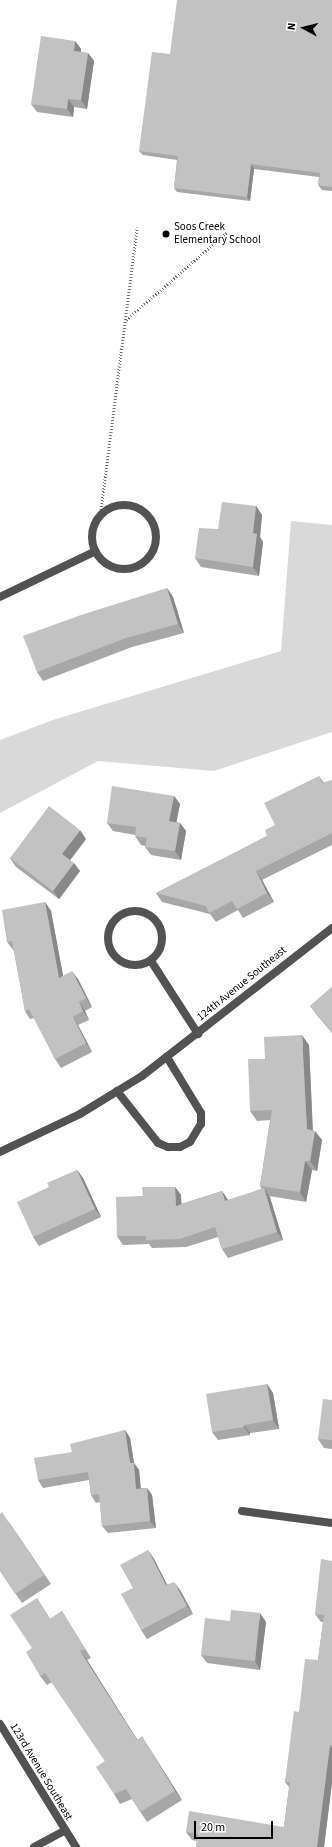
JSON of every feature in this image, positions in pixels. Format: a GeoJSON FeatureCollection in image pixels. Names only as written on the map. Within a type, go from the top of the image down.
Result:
{"type":"FeatureCollection","features":[{"type":"Feature","properties":{"kind":"street"},"geometry":{"type":"LineString","coordinates":[[122,505],[135,507],[145,513],[153,523],[156,535],[154,548],[148,558],[138,566],[126,569],[114,568],[103,561],[96,551],[92,539],[94,527],[100,516],[110,508],[122,505]]}},
{"type":"Feature","properties":{"kind":"street"},"geometry":{"type":"LineString","coordinates":[[0,597],[96,551]]}},
{"type":"Feature","properties":{"kind":"street"},"geometry":{"type":"LineString","coordinates":[[130,910],[141,911],[151,915],[158,923],[162,933],[162,944],[158,953],[151,961],[140,965],[130,965],[120,960],[112,953],[108,942],[108,932],[120,915],[130,910]]}},
{"type":"Feature","properties":{"kind":"street","name":"124th Avenue Southeast"},"geometry":{"type":"LineString","coordinates":[[0,1152],[80,1114],[117,1091],[198,1034],[332,928]]}},
{"type":"Feature","properties":{"kind":"street"},"geometry":{"type":"LineString","coordinates":[[151,961],[198,1034]]}},
{"type":"Feature","properties":{"kind":"street"},"geometry":{"type":"LineString","coordinates":[[117,1091],[158,1143],[168,1147],[180,1147],[190,1142],[201,1124],[201,1112],[167,1057]]}},
{"type":"Feature","properties":{"kind":"street"},"geometry":{"type":"LineString","coordinates":[[242,1511],[332,1523]]}},
{"type":"Feature","properties":{"kind":"street","name":"123rd Avenue Southeast"},"geometry":{"type":"LineString","coordinates":[[0,1724],[64,1831],[76,1847]]}},
{"type":"Feature","properties":{"kind":"street"},"geometry":{"type":"LineString","coordinates":[[34,1847],[64,1831]]}},
{"type":"Feature","properties":{"kind":"path"},"geometry":{"type":"LineString","coordinates":[[100,516],[137,226]]}},
{"type":"Feature","properties":{"kind":"path"},"geometry":{"type":"LineString","coordinates":[[125,320],[226,233]]}},
{"type":"Feature","properties":{"kind":"shaded area"},"geometry":{"type":"Polygon","coordinates":[[[291,521],[332,525],[332,732],[214,771],[98,761],[0,813],[0,740],[53,720],[281,651],[291,521]]]}},
{"type":"Feature","properties":{"kind":"building"},"geometry":{"type":"Polygon","coordinates":[[[177,0],[332,0],[332,187],[318,185],[320,173],[251,164],[247,197],[174,188],[178,156],[139,151],[152,52],[170,54],[177,0]]]}},
{"type":"Feature","properties":{"kind":"building"},"geometry":{"type":"Polygon","coordinates":[[[41,36],[75,41],[74,51],[88,53],[81,100],[68,99],[67,109],[31,104],[41,36]]]}},
{"type":"Feature","properties":{"kind":"building"},"geometry":{"type":"Polygon","coordinates":[[[222,502],[256,506],[253,533],[257,534],[253,567],[195,558],[199,528],[218,529],[222,502]]]}},
{"type":"Feature","properties":{"kind":"building"},"geometry":{"type":"Polygon","coordinates":[[[167,588],[178,624],[126,638],[37,672],[23,636],[81,615],[167,588]]]}},
{"type":"Feature","properties":{"kind":"building"},"geometry":{"type":"Polygon","coordinates":[[[319,776],[322,783],[332,780],[332,833],[256,871],[267,893],[237,909],[232,901],[209,913],[206,906],[156,893],[267,836],[265,830],[275,825],[264,803],[319,776]]]}},
{"type":"Feature","properties":{"kind":"building"},"geometry":{"type":"Polygon","coordinates":[[[112,786],[174,796],[169,821],[180,823],[175,851],[145,847],[147,838],[135,836],[136,827],[107,823],[112,786]]]}},
{"type":"Feature","properties":{"kind":"building"},"geometry":{"type":"Polygon","coordinates":[[[49,806],[80,830],[62,854],[74,863],[53,891],[10,858],[49,806]]]}},
{"type":"Feature","properties":{"kind":"building"},"geometry":{"type":"Polygon","coordinates":[[[45,902],[59,978],[72,971],[86,998],[79,1002],[83,1011],[73,1017],[86,1043],[55,1059],[29,1009],[25,1011],[12,941],[7,942],[2,910],[45,902]]]}},
{"type":"Feature","properties":{"kind":"building"},"geometry":{"type":"Polygon","coordinates":[[[332,987],[332,1032],[310,1006],[332,987]]]}},
{"type":"Feature","properties":{"kind":"building"},"geometry":{"type":"Polygon","coordinates":[[[302,1035],[307,1129],[315,1131],[310,1161],[305,1161],[300,1192],[260,1186],[272,1110],[250,1111],[248,1059],[265,1059],[264,1037],[302,1035]]]}},
{"type":"Feature","properties":{"kind":"building"},"geometry":{"type":"Polygon","coordinates":[[[77,1170],[95,1209],[33,1237],[17,1202],[49,1187],[47,1183],[77,1170]]]}},
{"type":"Feature","properties":{"kind":"building"},"geometry":{"type":"Polygon","coordinates":[[[142,1187],[175,1187],[176,1206],[222,1191],[225,1201],[264,1188],[277,1232],[222,1249],[215,1227],[180,1239],[146,1240],[146,1236],[117,1236],[116,1197],[143,1196],[142,1187]]]}},
{"type":"Feature","properties":{"kind":"building"},"geometry":{"type":"Polygon","coordinates":[[[267,1384],[273,1420],[244,1425],[244,1427],[212,1432],[206,1394],[267,1384]]]}},
{"type":"Feature","properties":{"kind":"building"},"geometry":{"type":"Polygon","coordinates":[[[323,1399],[332,1400],[332,1440],[318,1439],[323,1399]]]}},
{"type":"Feature","properties":{"kind":"building"},"geometry":{"type":"Polygon","coordinates":[[[125,1430],[130,1463],[134,1463],[136,1489],[147,1488],[150,1521],[102,1526],[99,1494],[91,1495],[88,1472],[38,1480],[34,1458],[72,1452],[70,1444],[125,1430]]]}},
{"type":"Feature","properties":{"kind":"building"},"geometry":{"type":"Polygon","coordinates":[[[2,1512],[44,1575],[15,1594],[0,1571],[0,1514],[2,1512]]]}},
{"type":"Feature","properties":{"kind":"building"},"geometry":{"type":"Polygon","coordinates":[[[148,1550],[166,1585],[174,1582],[187,1606],[141,1630],[121,1594],[133,1588],[120,1565],[148,1550]]]}},
{"type":"Feature","properties":{"kind":"building"},"geometry":{"type":"Polygon","coordinates":[[[321,1559],[332,1561],[332,1745],[330,1745],[317,1847],[196,1847],[198,1834],[186,1832],[189,1811],[284,1827],[290,1782],[285,1782],[294,1711],[299,1712],[305,1659],[318,1660],[324,1615],[315,1614],[321,1559]]]}},
{"type":"Feature","properties":{"kind":"building"},"geometry":{"type":"Polygon","coordinates":[[[37,1598],[50,1619],[62,1611],[85,1649],[80,1651],[137,1740],[142,1736],[175,1791],[140,1812],[126,1789],[114,1794],[96,1767],[105,1761],[45,1673],[40,1676],[26,1652],[32,1648],[10,1615],[37,1598]]]}},
{"type":"Feature","properties":{"kind":"building"},"geometry":{"type":"Polygon","coordinates":[[[231,1610],[260,1613],[255,1661],[201,1655],[205,1618],[230,1621],[231,1610]]]}},
{"type":"Feature","properties":{"kind":"place","name":"Soos Creek Elementary School"},"geometry":{"type":"Point","coordinates":[166,234]}}]}
